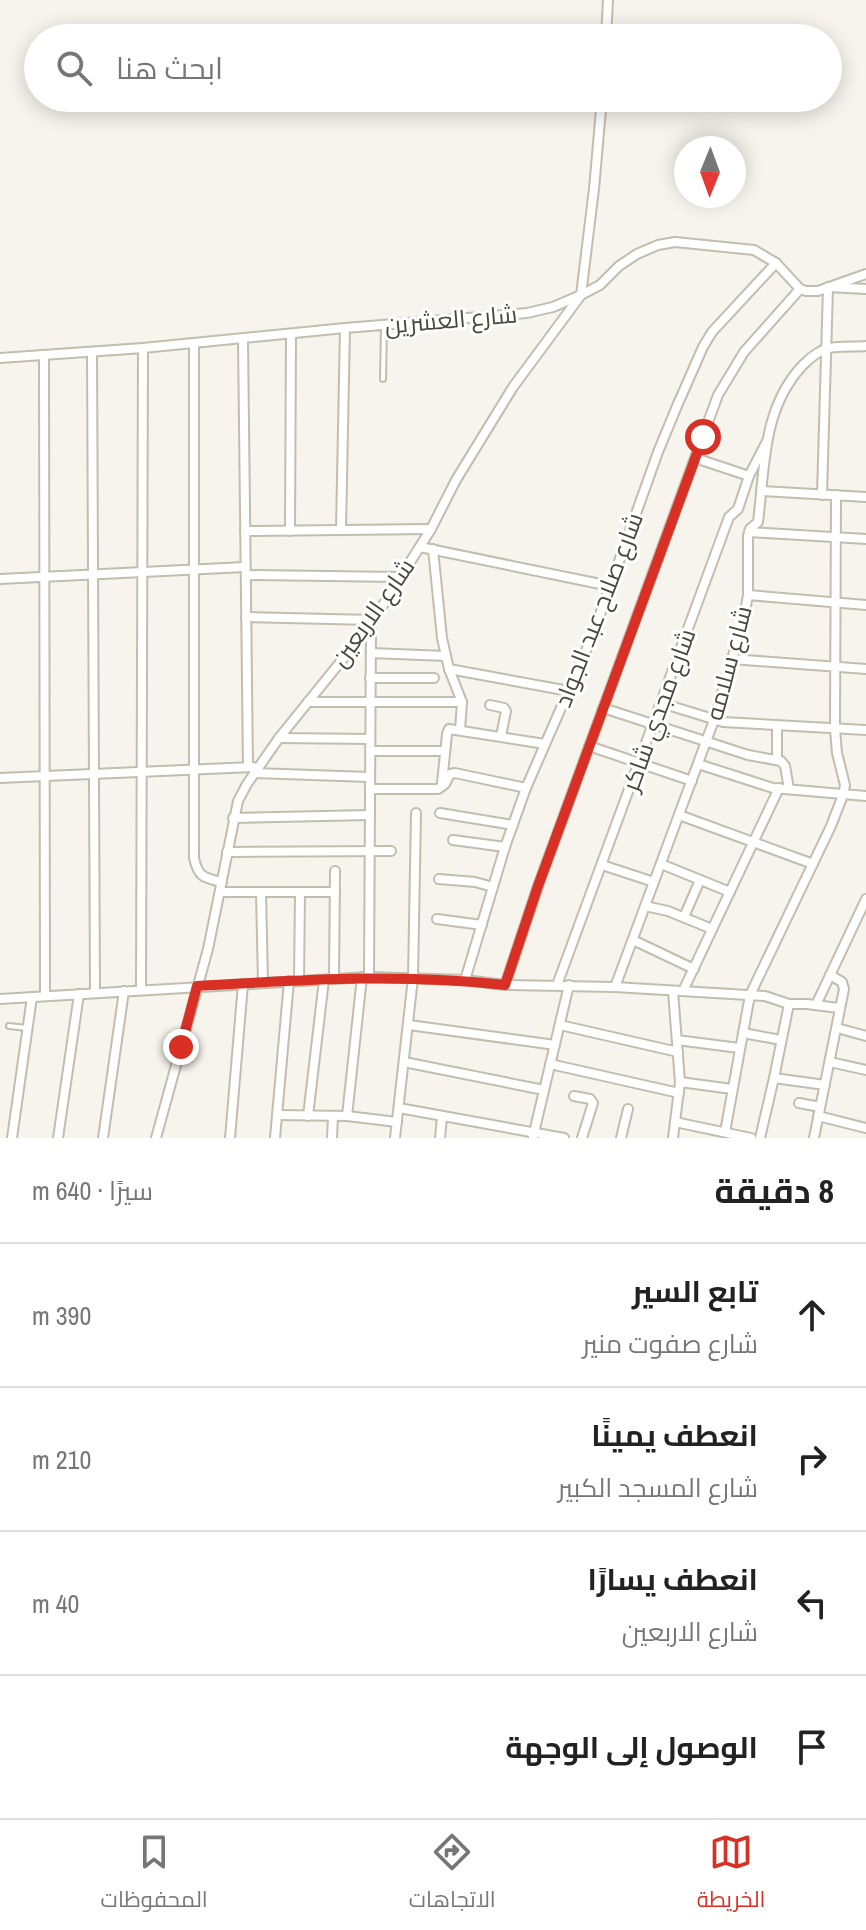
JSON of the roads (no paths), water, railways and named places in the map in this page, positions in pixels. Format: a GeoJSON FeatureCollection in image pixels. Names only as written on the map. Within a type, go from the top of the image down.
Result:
{"type":"FeatureCollection","features":[{"type":"Feature","properties":{"kind":"street"},"geometry":{"type":"LineString","coordinates":[[607,24],[608,0]]}},
{"type":"Feature","properties":{"kind":"street","name":"شارع الاربعين"},"geometry":{"type":"LineString","coordinates":[[156,1138],[220,892],[238,801],[253,769],[372,622],[431,529],[513,387],[581,295],[601,112]]}},
{"type":"Feature","properties":{"kind":"street","name":"شارع العشرين"},"geometry":{"type":"LineString","coordinates":[[0,358],[194,344],[527,313],[553,307],[581,295],[600,285],[637,254],[675,242],[754,250],[776,263],[800,289]]}},
{"type":"Feature","properties":{"kind":"street","name":"شارع صلاح عبد الجواد"},"geometry":{"type":"LineString","coordinates":[[465,980],[526,788],[592,637],[658,452],[703,347],[722,320],[776,263]]}},
{"type":"Feature","properties":{"kind":"street"},"geometry":{"type":"LineString","coordinates":[[505,985],[538,886],[718,395],[744,352],[800,289],[818,291],[866,274]]}},
{"type":"Feature","properties":{"kind":"street"},"geometry":{"type":"LineString","coordinates":[[828,287],[866,289]]}},
{"type":"Feature","properties":{"kind":"street"},"geometry":{"type":"LineString","coordinates":[[822,495],[828,287]]}},
{"type":"Feature","properties":{"kind":"street"},"geometry":{"type":"LineString","coordinates":[[341,530],[345,328]]}},
{"type":"Feature","properties":{"kind":"street"},"geometry":{"type":"LineString","coordinates":[[290,531],[291,334]]}},
{"type":"Feature","properties":{"kind":"street"},"geometry":{"type":"LineString","coordinates":[[243,339],[246,617],[253,769]]}},
{"type":"Feature","properties":{"kind":"street"},"geometry":{"type":"LineString","coordinates":[[194,344],[194,858],[200,874],[222,882]]}},
{"type":"Feature","properties":{"kind":"street"},"geometry":{"type":"LineString","coordinates":[[826,349],[866,346]]}},
{"type":"Feature","properties":{"kind":"street"},"geometry":{"type":"LineString","coordinates":[[141,990],[143,348]]}},
{"type":"Feature","properties":{"kind":"street","name":"شارع سلامه"},"geometry":{"type":"LineString","coordinates":[[615,987],[714,720],[744,617],[748,595],[747,539],[758,522],[775,407],[794,375],[807,361],[826,349]]}},
{"type":"Feature","properties":{"kind":"street"},"geometry":{"type":"LineString","coordinates":[[92,352],[95,993]]}},
{"type":"Feature","properties":{"kind":"street"},"geometry":{"type":"LineString","coordinates":[[44,355],[45,996]]}},
{"type":"Feature","properties":{"kind":"street","name":"شارع مجدي شاكر"},"geometry":{"type":"LineString","coordinates":[[557,985],[729,517],[738,509],[749,476],[768,440]]}},
{"type":"Feature","properties":{"kind":"street"},"geometry":{"type":"LineString","coordinates":[[695,458],[749,476]]}},
{"type":"Feature","properties":{"kind":"street"},"geometry":{"type":"LineString","coordinates":[[762,491],[866,497]]}},
{"type":"Feature","properties":{"kind":"street"},"geometry":{"type":"LineString","coordinates":[[725,1132],[750,995],[831,826],[845,785],[835,729],[836,495]]}},
{"type":"Feature","properties":{"kind":"street"},"geometry":{"type":"LineString","coordinates":[[245,531],[431,529]]}},
{"type":"Feature","properties":{"kind":"street"},"geometry":{"type":"LineString","coordinates":[[749,532],[866,539]]}},
{"type":"Feature","properties":{"kind":"street"},"geometry":{"type":"LineString","coordinates":[[420,547],[610,586]]}},
{"type":"Feature","properties":{"kind":"street"},"geometry":{"type":"LineString","coordinates":[[433,549],[442,638],[449,669],[462,702],[460,730]]}},
{"type":"Feature","properties":{"kind":"street"},"geometry":{"type":"LineString","coordinates":[[0,579],[194,569],[401,577]]}},
{"type":"Feature","properties":{"kind":"street"},"geometry":{"type":"LineString","coordinates":[[748,595],[866,605]]}},
{"type":"Feature","properties":{"kind":"street"},"geometry":{"type":"LineString","coordinates":[[246,617],[372,622],[366,977],[347,1116]]}},
{"type":"Feature","properties":{"kind":"street"},"geometry":{"type":"LineString","coordinates":[[371,653],[446,656]]}},
{"type":"Feature","properties":{"kind":"street"},"geometry":{"type":"LineString","coordinates":[[732,659],[866,669]]}},
{"type":"Feature","properties":{"kind":"street"},"geometry":{"type":"LineString","coordinates":[[449,669],[569,691]]}},
{"type":"Feature","properties":{"kind":"street"},"geometry":{"type":"LineString","coordinates":[[370,678],[434,678]]}},
{"type":"Feature","properties":{"kind":"street"},"geometry":{"type":"LineString","coordinates":[[308,702],[462,702]]}},
{"type":"Feature","properties":{"kind":"street"},"geometry":{"type":"LineString","coordinates":[[661,703],[714,720],[866,730]]}},
{"type":"Feature","properties":{"kind":"street"},"geometry":{"type":"LineString","coordinates":[[490,705],[506,711],[501,736]]}},
{"type":"Feature","properties":{"kind":"street"},"geometry":{"type":"LineString","coordinates":[[603,708],[755,757],[781,761],[785,766],[784,789],[754,841],[694,969],[678,991],[680,1082],[673,1138]]}},
{"type":"Feature","properties":{"kind":"street"},"geometry":{"type":"LineString","coordinates":[[777,726],[777,760]]}},
{"type":"Feature","properties":{"kind":"street"},"geometry":{"type":"LineString","coordinates":[[442,787],[449,729],[545,744]]}},
{"type":"Feature","properties":{"kind":"street"},"geometry":{"type":"LineString","coordinates":[[279,738],[370,739]]}},
{"type":"Feature","properties":{"kind":"street"},"geometry":{"type":"LineString","coordinates":[[589,746],[692,781]]}},
{"type":"Feature","properties":{"kind":"street"},"geometry":{"type":"LineString","coordinates":[[370,751],[445,751]]}},
{"type":"Feature","properties":{"kind":"street"},"geometry":{"type":"LineString","coordinates":[[698,764],[784,789],[866,796]]}},
{"type":"Feature","properties":{"kind":"street"},"geometry":{"type":"LineString","coordinates":[[0,778],[253,769],[370,777]]}},
{"type":"Feature","properties":{"kind":"street"},"geometry":{"type":"LineString","coordinates":[[442,787],[450,774],[455,773],[526,788]]}},
{"type":"Feature","properties":{"kind":"street"},"geometry":{"type":"LineString","coordinates":[[370,789],[442,787]]}},
{"type":"Feature","properties":{"kind":"street"},"geometry":{"type":"LineString","coordinates":[[395,1138],[413,978],[416,813]]}},
{"type":"Feature","properties":{"kind":"street"},"geometry":{"type":"LineString","coordinates":[[440,813],[513,825]]}},
{"type":"Feature","properties":{"kind":"street"},"geometry":{"type":"LineString","coordinates":[[233,818],[370,815]]}},
{"type":"Feature","properties":{"kind":"street"},"geometry":{"type":"LineString","coordinates":[[679,815],[813,864]]}},
{"type":"Feature","properties":{"kind":"street"},"geometry":{"type":"LineString","coordinates":[[453,840],[505,847]]}},
{"type":"Feature","properties":{"kind":"street"},"geometry":{"type":"LineString","coordinates":[[227,852],[391,851]]}},
{"type":"Feature","properties":{"kind":"street"},"geometry":{"type":"LineString","coordinates":[[661,864],[730,892]]}},
{"type":"Feature","properties":{"kind":"street"},"geometry":{"type":"LineString","coordinates":[[602,865],[654,882]]}},
{"type":"Feature","properties":{"kind":"street"},"geometry":{"type":"LineString","coordinates":[[334,979],[335,871]]}},
{"type":"Feature","properties":{"kind":"street"},"geometry":{"type":"LineString","coordinates":[[439,879],[493,887]]}},
{"type":"Feature","properties":{"kind":"street"},"geometry":{"type":"LineString","coordinates":[[684,917],[700,880]]}},
{"type":"Feature","properties":{"kind":"street"},"geometry":{"type":"LineString","coordinates":[[220,892],[335,892]]}},
{"type":"Feature","properties":{"kind":"street"},"geometry":{"type":"LineString","coordinates":[[261,892],[263,983]]}},
{"type":"Feature","properties":{"kind":"street"},"geometry":{"type":"LineString","coordinates":[[275,1138],[294,981],[300,892]]}},
{"type":"Feature","properties":{"kind":"street"},"geometry":{"type":"LineString","coordinates":[[816,1005],[866,899]]}},
{"type":"Feature","properties":{"kind":"street"},"geometry":{"type":"LineString","coordinates":[[645,906],[712,929]]}},
{"type":"Feature","properties":{"kind":"street"},"geometry":{"type":"LineString","coordinates":[[437,919],[482,925]]}},
{"type":"Feature","properties":{"kind":"street"},"geometry":{"type":"LineString","coordinates":[[633,940],[694,969]]}},
{"type":"Feature","properties":{"kind":"street"},"geometry":{"type":"LineString","coordinates":[[814,1138],[844,985],[830,975]]}},
{"type":"Feature","properties":{"kind":"street"},"geometry":{"type":"LineString","coordinates":[[0,999],[366,977],[750,995],[789,1004],[839,1008]]}},
{"type":"Feature","properties":{"kind":"street"},"geometry":{"type":"LineString","coordinates":[[308,1116],[324,980]]}},
{"type":"Feature","properties":{"kind":"street"},"geometry":{"type":"LineString","coordinates":[[230,1138],[243,984]]}},
{"type":"Feature","properties":{"kind":"street"},"geometry":{"type":"LineString","coordinates":[[533,1136],[569,985]]}},
{"type":"Feature","properties":{"kind":"street"},"geometry":{"type":"LineString","coordinates":[[103,1138],[124,991]]}},
{"type":"Feature","properties":{"kind":"street"},"geometry":{"type":"LineString","coordinates":[[58,1138],[79,994]]}},
{"type":"Feature","properties":{"kind":"street"},"geometry":{"type":"LineString","coordinates":[[12,1138],[32,997]]}},
{"type":"Feature","properties":{"kind":"street"},"geometry":{"type":"LineString","coordinates":[[760,1138],[789,1004]]}},
{"type":"Feature","properties":{"kind":"street"},"geometry":{"type":"LineString","coordinates":[[409,1025],[555,1045]]}},
{"type":"Feature","properties":{"kind":"street"},"geometry":{"type":"LineString","coordinates":[[560,1025],[678,1052]]}},
{"type":"Feature","properties":{"kind":"street"},"geometry":{"type":"LineString","coordinates":[[837,1028],[866,1036]]}},
{"type":"Feature","properties":{"kind":"street"},"geometry":{"type":"LineString","coordinates":[[743,1033],[781,1040]]}},
{"type":"Feature","properties":{"kind":"street"},"geometry":{"type":"LineString","coordinates":[[677,1040],[739,1048]]}},
{"type":"Feature","properties":{"kind":"street"},"geometry":{"type":"LineString","coordinates":[[404,1062],[544,1090]]}},
{"type":"Feature","properties":{"kind":"street"},"geometry":{"type":"LineString","coordinates":[[830,1062],[866,1070]]}},
{"type":"Feature","properties":{"kind":"street"},"geometry":{"type":"LineString","coordinates":[[550,1064],[679,1093]]}},
{"type":"Feature","properties":{"kind":"street"},"geometry":{"type":"LineString","coordinates":[[774,1078],[825,1085]]}},
{"type":"Feature","properties":{"kind":"street"},"geometry":{"type":"LineString","coordinates":[[680,1082],[732,1089]]}},
{"type":"Feature","properties":{"kind":"street"},"geometry":{"type":"LineString","coordinates":[[574,1096],[590,1099],[593,1103],[582,1138]]}},
{"type":"Feature","properties":{"kind":"street"},"geometry":{"type":"LineString","coordinates":[[799,1103],[866,1128]]}},
{"type":"Feature","properties":{"kind":"street"},"geometry":{"type":"LineString","coordinates":[[399,1108],[533,1136],[564,1138]]}},
{"type":"Feature","properties":{"kind":"street"},"geometry":{"type":"LineString","coordinates":[[621,1138],[628,1109]]}},
{"type":"Feature","properties":{"kind":"street"},"geometry":{"type":"LineString","coordinates":[[277,1115],[347,1116],[397,1122]]}},
{"type":"Feature","properties":{"kind":"street"},"geometry":{"type":"LineString","coordinates":[[332,1138],[333,1116]]}},
{"type":"Feature","properties":{"kind":"street"},"geometry":{"type":"LineString","coordinates":[[440,1138],[442,1117]]}},
{"type":"Feature","properties":{"kind":"street"},"geometry":{"type":"LineString","coordinates":[[675,1122],[714,1134],[725,1132],[751,1138]]}},
{"type":"Feature","properties":{"kind":"street"},"geometry":{"type":"LineString","coordinates":[[484,1138],[486,1125]]}},
{"type":"Feature","properties":{"kind":"lane"},"geometry":{"type":"LineString","coordinates":[[383,379],[384,325]]}},
{"type":"Feature","properties":{"kind":"lane"},"geometry":{"type":"LineString","coordinates":[[9,1026],[27,1028]]}}]}
